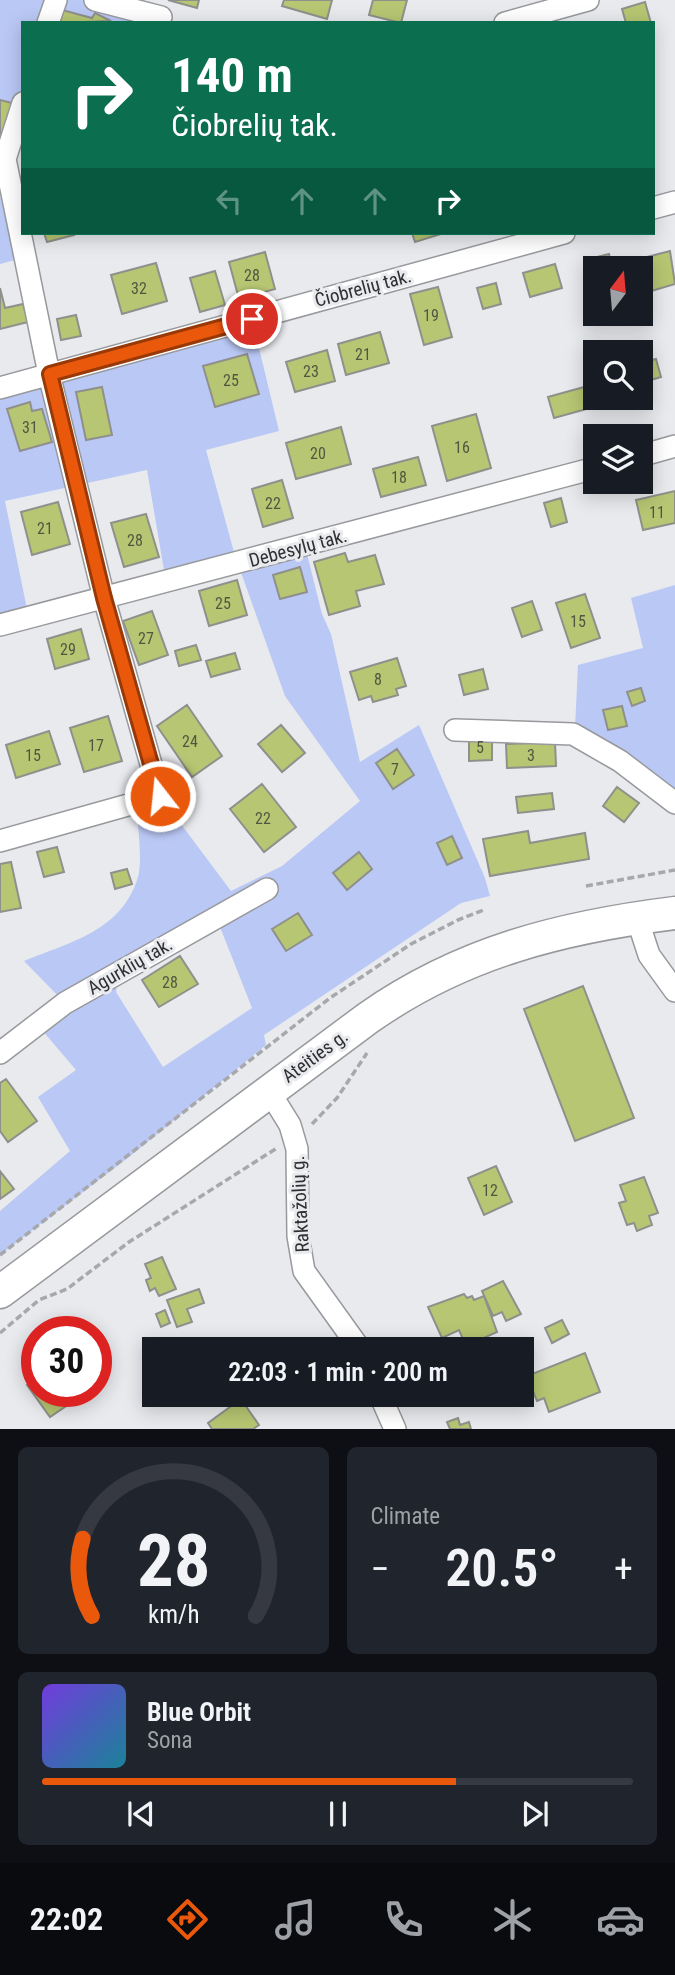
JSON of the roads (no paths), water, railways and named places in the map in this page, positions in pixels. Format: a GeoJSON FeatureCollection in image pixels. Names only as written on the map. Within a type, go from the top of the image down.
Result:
{"type":"FeatureCollection","features":[{"type":"Feature","properties":{"kind":"street"},"geometry":{"type":"LineString","coordinates":[[49,21],[56,0]]}},
{"type":"Feature","properties":{"kind":"street"},"geometry":{"type":"LineString","coordinates":[[95,0],[161,17]]}},
{"type":"Feature","properties":{"kind":"street"},"geometry":{"type":"LineString","coordinates":[[512,21],[588,0]]}},
{"type":"Feature","properties":{"kind":"street"},"geometry":{"type":"LineString","coordinates":[[21,111],[9,158],[21,221]]}},
{"type":"Feature","properties":{"kind":"street"},"geometry":{"type":"LineString","coordinates":[[655,207],[675,202]]}},
{"type":"Feature","properties":{"kind":"street"},"geometry":{"type":"LineString","coordinates":[[0,841],[160,796],[104,598],[50,374],[24,235]]}},
{"type":"Feature","properties":{"kind":"street","name":"Čiobrelių tak."},"geometry":{"type":"LineString","coordinates":[[0,388],[557,235]]}},
{"type":"Feature","properties":{"kind":"street"},"geometry":{"type":"LineString","coordinates":[[653,452],[675,446]]}},
{"type":"Feature","properties":{"kind":"street","name":"Debesylų tak."},"geometry":{"type":"LineString","coordinates":[[0,625],[583,471]]}},
{"type":"Feature","properties":{"kind":"street"},"geometry":{"type":"LineString","coordinates":[[455,730],[573,734],[620,761],[675,803]]}},
{"type":"Feature","properties":{"kind":"street","name":"Agurklių tak."},"geometry":{"type":"LineString","coordinates":[[0,1053],[65,1003],[267,889]]}},
{"type":"Feature","properties":{"kind":"street","name":"Ateities g."},"geometry":{"type":"LineString","coordinates":[[0,1292],[269,1091],[422,982],[461,964],[561,932],[675,913]]}},
{"type":"Feature","properties":{"kind":"street"},"geometry":{"type":"LineString","coordinates":[[637,918],[649,956],[675,991]]}},
{"type":"Feature","properties":{"kind":"street","name":"Raktažolių g."},"geometry":{"type":"LineString","coordinates":[[269,1091],[294,1137],[300,1166],[298,1236],[304,1271],[351,1337]]}},
{"type":"Feature","properties":{"kind":"street"},"geometry":{"type":"LineString","coordinates":[[385,1407],[394,1429]]}}]}
